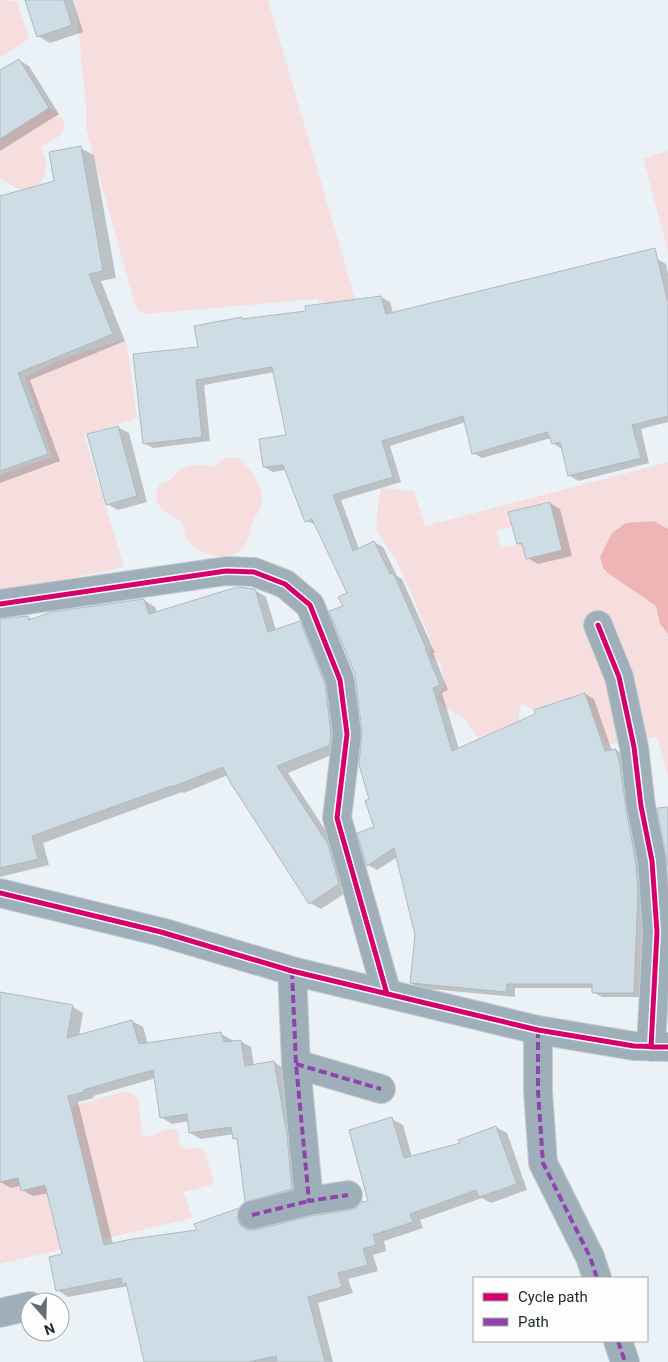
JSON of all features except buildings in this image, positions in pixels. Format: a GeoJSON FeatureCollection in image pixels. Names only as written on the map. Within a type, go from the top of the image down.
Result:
{"type":"FeatureCollection","features":[{"type":"Feature","properties":{"kind":"street"},"geometry":{"type":"LineString","coordinates":[[0,604],[226,571],[254,572],[285,584],[310,605],[340,680],[347,734],[337,818],[387,994]]}},
{"type":"Feature","properties":{"kind":"street"},"geometry":{"type":"LineString","coordinates":[[0,893],[161,932],[292,972],[538,1030],[660,1047],[656,898],[652,861],[641,806],[634,748],[619,677],[598,625]]}},
{"type":"Feature","properties":{"kind":"street"},"geometry":{"type":"LineString","coordinates":[[292,972],[296,1064],[309,1201]]}},
{"type":"Feature","properties":{"kind":"street"},"geometry":{"type":"LineString","coordinates":[[538,1030],[538,1091],[543,1163],[590,1257],[597,1277]]}},
{"type":"Feature","properties":{"kind":"street"},"geometry":{"type":"LineString","coordinates":[[296,1064],[380,1089]]}},
{"type":"Feature","properties":{"kind":"street"},"geometry":{"type":"LineString","coordinates":[[252,1215],[309,1201],[348,1195]]}},
{"type":"Feature","properties":{"kind":"street"},"geometry":{"type":"LineString","coordinates":[[0,1313],[20,1308]]}},
{"type":"Feature","properties":{"kind":"street"},"geometry":{"type":"LineString","coordinates":[[618,1342],[625,1362]]}},
{"type":"Feature","properties":{"kind":"shaded area"},"geometry":{"type":"Polygon","coordinates":[[[0,0],[17,1],[29,39],[0,58],[0,0]]]}},
{"type":"Feature","properties":{"kind":"shaded area"},"geometry":{"type":"Polygon","coordinates":[[[75,0],[268,0],[361,319],[316,299],[146,314],[139,311],[135,305],[86,129],[86,105],[75,0]]]}},
{"type":"Feature","properties":{"kind":"shaded area"},"geometry":{"type":"Polygon","coordinates":[[[49,108],[61,116],[64,129],[58,137],[41,148],[46,162],[46,169],[41,181],[30,188],[16,188],[0,179],[0,139],[49,108]]]}},
{"type":"Feature","properties":{"kind":"shaded area"},"geometry":{"type":"Polygon","coordinates":[[[668,151],[668,252],[643,158],[668,151]]]}},
{"type":"Feature","properties":{"kind":"shaded area"},"geometry":{"type":"Polygon","coordinates":[[[125,339],[137,418],[84,435],[124,567],[0,593],[0,475],[52,457],[25,377],[62,359],[125,339]]]}},
{"type":"Feature","properties":{"kind":"shaded area"},"geometry":{"type":"Polygon","coordinates":[[[230,457],[240,459],[251,472],[258,484],[262,495],[262,502],[244,547],[228,556],[213,555],[199,550],[188,540],[182,522],[165,512],[158,503],[156,498],[157,491],[160,484],[168,482],[177,472],[185,467],[204,465],[213,467],[223,459],[230,457]]]}},
{"type":"Feature","properties":{"kind":"shaded area"},"geometry":{"type":"Polygon","coordinates":[[[668,462],[668,529],[654,521],[609,574],[656,606],[660,624],[668,634],[668,775],[657,737],[605,745],[585,693],[534,710],[521,703],[518,722],[478,739],[465,719],[445,708],[437,697],[445,685],[441,664],[429,656],[432,644],[410,590],[396,560],[376,529],[381,488],[414,491],[425,526],[668,462]],[[550,502],[509,512],[512,527],[496,531],[501,548],[522,543],[562,550],[550,502]]]}},
{"type":"Feature","properties":{"kind":"shaded area"},"geometry":{"type":"Polygon","coordinates":[[[654,521],[668,529],[668,634],[660,624],[656,606],[609,574],[603,568],[600,557],[612,533],[626,523],[654,521]]]}},
{"type":"Feature","properties":{"kind":"shaded area"},"geometry":{"type":"Polygon","coordinates":[[[123,1092],[133,1094],[138,1099],[142,1135],[147,1137],[172,1128],[178,1131],[179,1144],[186,1149],[200,1148],[205,1152],[214,1184],[184,1192],[192,1218],[0,1264],[0,1182],[18,1178],[21,1191],[45,1185],[92,1197],[0,1127],[123,1092]]]}},
{"type":"Feature","properties":{"kind":"marked path"},"geometry":{"type":"LineString","coordinates":[[292,971],[296,1064],[309,1201],[348,1195]]}},
{"type":"Feature","properties":{"kind":"marked path"},"geometry":{"type":"LineString","coordinates":[[538,1030],[538,1091],[543,1163],[590,1257],[597,1277]]}},
{"type":"Feature","properties":{"kind":"marked path"},"geometry":{"type":"LineString","coordinates":[[296,1064],[381,1089]]}},
{"type":"Feature","properties":{"kind":"marked path"},"geometry":{"type":"LineString","coordinates":[[252,1215],[309,1201]]}},
{"type":"Feature","properties":{"kind":"marked path"},"geometry":{"type":"LineString","coordinates":[[618,1342],[625,1362]]}},
{"type":"Feature","properties":{"kind":"cycle path"},"geometry":{"type":"LineString","coordinates":[[0,604],[226,571],[254,572],[285,584],[310,605],[340,680],[347,734],[337,818],[387,994]]}},
{"type":"Feature","properties":{"kind":"cycle path"},"geometry":{"type":"LineString","coordinates":[[598,625],[619,677],[634,747],[641,806],[652,861],[657,932],[651,1047]]}},
{"type":"Feature","properties":{"kind":"cycle path"},"geometry":{"type":"LineString","coordinates":[[0,893],[161,932],[292,971],[538,1030],[634,1046],[668,1047]]}}]}
